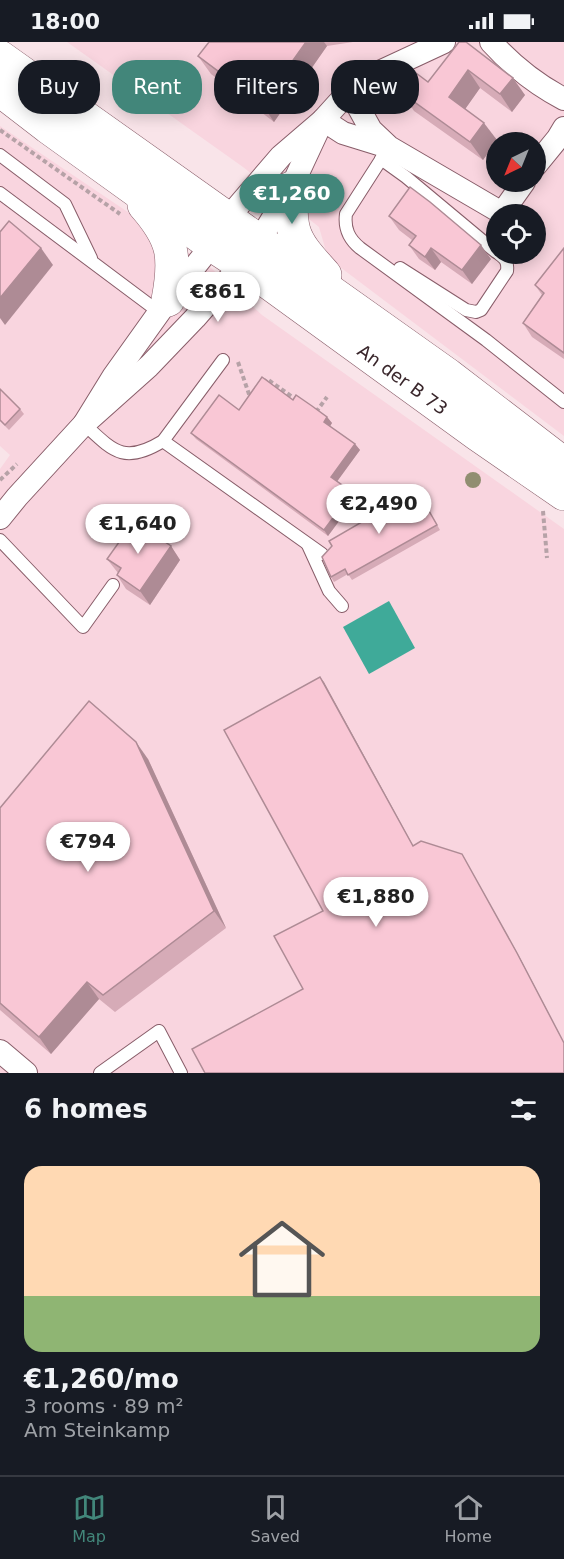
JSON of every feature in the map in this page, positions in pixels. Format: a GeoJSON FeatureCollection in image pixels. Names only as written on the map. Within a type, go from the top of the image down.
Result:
{"type":"FeatureCollection","features":[{"type":"Feature","properties":{"kind":"main road"},"geometry":{"type":"LineString","coordinates":[[0,57],[220,232],[250,253]]}},
{"type":"Feature","properties":{"kind":"main road"},"geometry":{"type":"LineString","coordinates":[[0,90],[123,181],[220,232]]}},
{"type":"Feature","properties":{"kind":"main road"},"geometry":{"type":"LineString","coordinates":[[123,181],[157,219],[168,240],[173,266],[164,306]]}},
{"type":"Feature","properties":{"kind":"main road"},"geometry":{"type":"LineString","coordinates":[[291,188],[292,223],[297,239],[348,305]]}},
{"type":"Feature","properties":{"kind":"main road","name":"An der B 73"},"geometry":{"type":"LineString","coordinates":[[250,253],[348,305],[448,375],[564,464]]}},
{"type":"Feature","properties":{"kind":"main road","name":"An der B 73"},"geometry":{"type":"LineString","coordinates":[[250,253],[553,497]]}},
{"type":"Feature","properties":{"kind":"street"},"geometry":{"type":"LineString","coordinates":[[405,60],[444,42]]}},
{"type":"Feature","properties":{"kind":"street"},"geometry":{"type":"LineString","coordinates":[[491,42],[530,76],[564,99]]}},
{"type":"Feature","properties":{"kind":"street"},"geometry":{"type":"LineString","coordinates":[[84,423],[113,377],[220,232],[281,156],[331,112]]}},
{"type":"Feature","properties":{"kind":"street"},"geometry":{"type":"LineString","coordinates":[[362,114],[385,153]]}},
{"type":"Feature","properties":{"kind":"street"},"geometry":{"type":"LineString","coordinates":[[323,120],[343,133],[502,213],[517,192]]}},
{"type":"Feature","properties":{"kind":"street"},"geometry":{"type":"LineString","coordinates":[[0,518],[84,423],[148,366],[195,318],[250,253],[291,188],[323,120]]}},
{"type":"Feature","properties":{"kind":"street"},"geometry":{"type":"LineString","coordinates":[[546,153],[564,128]]}},
{"type":"Feature","properties":{"kind":"street"},"geometry":{"type":"LineString","coordinates":[[0,1051],[26,1073]]}},
{"type":"Feature","properties":{"kind":"lane"},"geometry":{"type":"LineString","coordinates":[[486,243],[406,177],[385,153],[346,214],[348,234],[357,246],[486,340],[564,402]]}},
{"type":"Feature","properties":{"kind":"lane"},"geometry":{"type":"LineString","coordinates":[[0,154],[65,204],[93,262]]}},
{"type":"Feature","properties":{"kind":"lane"},"geometry":{"type":"LineString","coordinates":[[0,193],[93,262],[164,306]]}},
{"type":"Feature","properties":{"kind":"lane"},"geometry":{"type":"LineString","coordinates":[[345,221],[351,231],[390,260],[472,312],[481,310],[507,271],[508,264]]}},
{"type":"Feature","properties":{"kind":"lane"},"geometry":{"type":"LineString","coordinates":[[84,423],[115,451],[129,454],[153,447],[163,441],[223,360]]}},
{"type":"Feature","properties":{"kind":"lane"},"geometry":{"type":"LineString","coordinates":[[163,441],[322,555]]}},
{"type":"Feature","properties":{"kind":"lane"},"geometry":{"type":"LineString","coordinates":[[0,540],[83,627],[113,585]]}},
{"type":"Feature","properties":{"kind":"lane"},"geometry":{"type":"LineString","coordinates":[[308,544],[329,591],[342,606]]}},
{"type":"Feature","properties":{"kind":"lane"},"geometry":{"type":"LineString","coordinates":[[99,1073],[159,1031],[181,1073]]}},
{"type":"Feature","properties":{"kind":"path"},"geometry":{"type":"LineString","coordinates":[[234,353],[251,401],[256,394]]}},
{"type":"Feature","properties":{"kind":"path"},"geometry":{"type":"LineString","coordinates":[[262,386],[267,379],[300,402]]}},
{"type":"Feature","properties":{"kind":"path"},"geometry":{"type":"LineString","coordinates":[[316,412],[327,397]]}},
{"type":"Feature","properties":{"kind":"path"},"geometry":{"type":"LineString","coordinates":[[547,558],[553,497]]}},
{"type":"Feature","properties":{"kind":"shaded area"},"geometry":{"type":"Polygon","coordinates":[[[67,42],[564,42],[564,436],[328,258],[319,227],[243,167],[168,114],[202,114],[202,60],[112,60],[112,74],[100,65],[100,60],[92,60],[67,42]]]}},
{"type":"Feature","properties":{"kind":"shaded area"},"geometry":{"type":"Polygon","coordinates":[[[0,126],[211,268],[262,315],[564,529],[564,1073],[0,1073],[0,469],[10,455],[0,446],[0,126]]]}},
{"type":"Feature","properties":{"kind":"shaded area"},"geometry":{"type":"Polygon","coordinates":[[[389,601],[415,648],[369,674],[343,627],[389,601]]]}},
{"type":"Feature","properties":{"kind":"building"},"geometry":{"type":"Polygon","coordinates":[[[209,42],[306,42],[293,60],[214,60],[214,68],[198,56],[209,42]]]}},
{"type":"Feature","properties":{"kind":"building"},"geometry":{"type":"Polygon","coordinates":[[[459,42],[466,42],[513,78],[500,94],[468,70],[449,97],[484,123],[470,142],[419,105],[419,75],[428,82],[459,42]]]}},
{"type":"Feature","properties":{"kind":"building"},"geometry":{"type":"Polygon","coordinates":[[[410,187],[481,245],[462,270],[431,248],[425,257],[409,245],[416,236],[389,216],[410,187]]]}},
{"type":"Feature","properties":{"kind":"building"},"geometry":{"type":"Polygon","coordinates":[[[9,221],[41,248],[0,298],[0,232],[9,221]]]}},
{"type":"Feature","properties":{"kind":"building"},"geometry":{"type":"Polygon","coordinates":[[[564,248],[564,353],[523,323],[544,293],[535,285],[564,248]]]}},
{"type":"Feature","properties":{"kind":"building"},"geometry":{"type":"Polygon","coordinates":[[[262,377],[293,400],[296,395],[312,406],[327,417],[324,422],[355,444],[331,477],[352,492],[324,530],[191,433],[219,395],[239,410],[262,377]]]}},
{"type":"Feature","properties":{"kind":"building"},"geometry":{"type":"Polygon","coordinates":[[[0,389],[20,409],[5,425],[0,420],[0,389]]]}},
{"type":"Feature","properties":{"kind":"building"},"geometry":{"type":"Polygon","coordinates":[[[417,490],[437,525],[348,575],[345,569],[331,577],[322,557],[332,546],[329,541],[417,490]]]}},
{"type":"Feature","properties":{"kind":"building"},"geometry":{"type":"Polygon","coordinates":[[[134,521],[171,546],[140,591],[117,575],[121,568],[107,559],[134,521]]]}},
{"type":"Feature","properties":{"kind":"building"},"geometry":{"type":"Polygon","coordinates":[[[320,677],[413,846],[421,841],[462,854],[564,1043],[564,1073],[205,1073],[192,1049],[303,989],[274,936],[323,911],[224,730],[320,677]]]}},
{"type":"Feature","properties":{"kind":"building"},"geometry":{"type":"Polygon","coordinates":[[[89,701],[136,742],[214,911],[103,995],[87,982],[39,1037],[0,1003],[0,808],[89,701]]]}}]}
